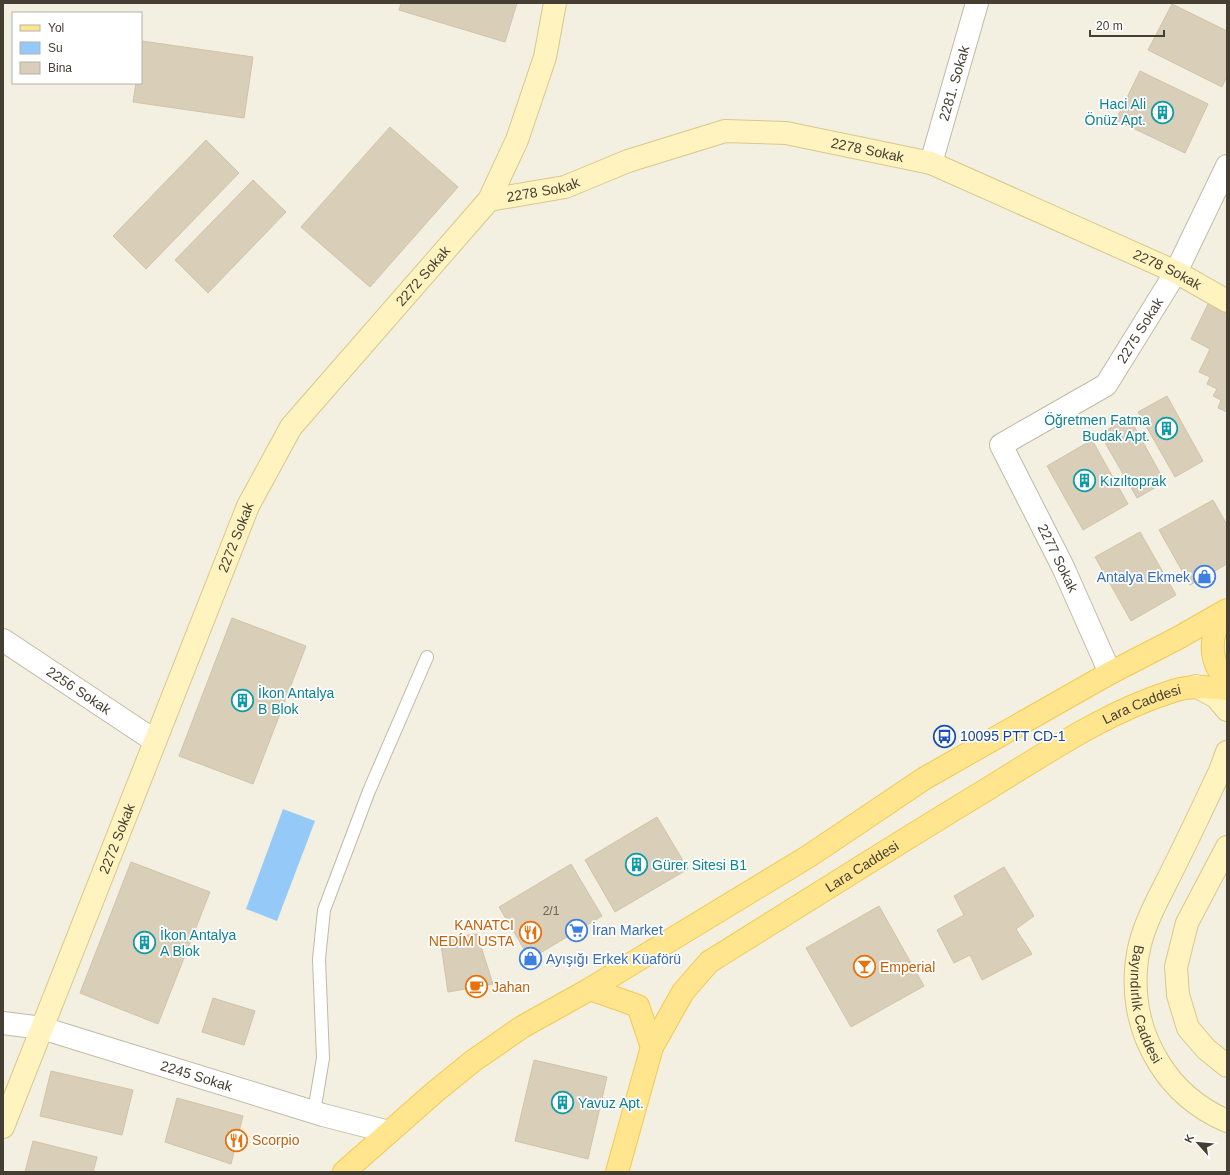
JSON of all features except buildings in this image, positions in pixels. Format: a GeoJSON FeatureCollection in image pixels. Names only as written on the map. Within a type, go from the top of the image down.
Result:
{"type":"FeatureCollection","features":[{"type":"Feature","properties":{"kind":"main road"},"geometry":{"type":"LineString","coordinates":[[344,1172],[473,1061],[522,1027],[590,989],[809,856],[925,778],[1110,672],[1178,638],[1227,611]]}},
{"type":"Feature","properties":{"kind":"main road"},"geometry":{"type":"LineString","coordinates":[[1224,684],[1212,647],[1214,631],[1227,611]]}},
{"type":"Feature","properties":{"kind":"main road","name":"Lara Caddesi"},"geometry":{"type":"LineString","coordinates":[[617,1172],[652,1048],[683,992],[708,962],[1069,739],[1118,713],[1174,691],[1196,686],[1224,684]]}},
{"type":"Feature","properties":{"kind":"main road"},"geometry":{"type":"LineString","coordinates":[[590,989],[638,1006],[652,1048]]}},
{"type":"Feature","properties":{"kind":"street","name":"2272 Sokak"},"geometry":{"type":"LineString","coordinates":[[3,1127],[248,506],[291,427],[489,200],[517,140],[545,57],[555,3]]}},
{"type":"Feature","properties":{"kind":"street","name":"2281. Sokak"},"geometry":{"type":"LineString","coordinates":[[931,163],[977,3]]}},
{"type":"Feature","properties":{"kind":"street","name":"2278 Sokak"},"geometry":{"type":"LineString","coordinates":[[489,200],[565,187],[628,161],[725,131],[786,133],[931,163],[1176,272],[1227,301]]}},
{"type":"Feature","properties":{"kind":"street","name":"2275 Sokak"},"geometry":{"type":"LineString","coordinates":[[1001,445],[1106,385],[1176,272],[1227,166]]}},
{"type":"Feature","properties":{"kind":"street","name":"2277 Sokak"},"geometry":{"type":"LineString","coordinates":[[1001,445],[1063,567],[1110,672]]}},
{"type":"Feature","properties":{"kind":"street","name":"2256 Sokak"},"geometry":{"type":"LineString","coordinates":[[3,640],[156,741]]}},
{"type":"Feature","properties":{"kind":"street"},"geometry":{"type":"LineString","coordinates":[[1196,686],[1216,697],[1227,710]]}},
{"type":"Feature","properties":{"kind":"street","name":"Bayındırlık Caddesi"},"geometry":{"type":"LineString","coordinates":[[1227,752],[1220,772],[1152,913],[1140,944],[1135,977],[1138,1012],[1148,1045],[1166,1075],[1192,1101],[1227,1121]]}},
{"type":"Feature","properties":{"kind":"street","name":"Bayındırlık Caddesi"},"geometry":{"type":"LineString","coordinates":[[1227,847],[1187,923],[1176,967],[1178,995],[1188,1028],[1206,1049],[1227,1066]]}},
{"type":"Feature","properties":{"kind":"street","name":"2245 Sokak"},"geometry":{"type":"LineString","coordinates":[[3,1023],[42,1028],[314,1112],[389,1132]]}},
{"type":"Feature","properties":{"kind":"lane"},"geometry":{"type":"LineString","coordinates":[[314,1112],[323,1058],[319,959],[324,910],[368,791],[427,657]]}},
{"type":"Feature","properties":{"kind":"water"},"geometry":{"type":"Polygon","coordinates":[[[283,809],[315,821],[277,921],[246,909],[283,809]]]}},
{"type":"Feature","properties":{"kind":"place","name":"Haci Ali Önüz Apt."},"geometry":{"type":"Point","coordinates":[1162,112]}},
{"type":"Feature","properties":{"kind":"place","name":"Öğretmen Fatma Budak Apt."},"geometry":{"type":"Point","coordinates":[1166,428]}},
{"type":"Feature","properties":{"kind":"place","name":"Kızıltoprak"},"geometry":{"type":"Point","coordinates":[1085,481]}},
{"type":"Feature","properties":{"kind":"place","name":"Antalya Ekmek"},"geometry":{"type":"Point","coordinates":[1205,577]}},
{"type":"Feature","properties":{"kind":"place","name":"İkon Antalya B Blok"},"geometry":{"type":"Point","coordinates":[243,701]}},
{"type":"Feature","properties":{"kind":"place","name":"10095 PTT CD-1"},"geometry":{"type":"Point","coordinates":[945,736]}},
{"type":"Feature","properties":{"kind":"place","name":"Gürer Sitesi B1"},"geometry":{"type":"Point","coordinates":[636,865]}},
{"type":"Feature","properties":{"kind":"place","name":"İran Market"},"geometry":{"type":"Point","coordinates":[577,930]}},
{"type":"Feature","properties":{"kind":"place","name":"KANATCI NEDÍM USTA"},"geometry":{"type":"Point","coordinates":[530,933]}},
{"type":"Feature","properties":{"kind":"place","name":"İkon Antalya A Blok"},"geometry":{"type":"Point","coordinates":[145,943]}},
{"type":"Feature","properties":{"kind":"place","name":"Ayışığı Erkek Küaförü"},"geometry":{"type":"Point","coordinates":[530,959]}},
{"type":"Feature","properties":{"kind":"place","name":"Emperial"},"geometry":{"type":"Point","coordinates":[865,967]}},
{"type":"Feature","properties":{"kind":"place","name":"Jahan"},"geometry":{"type":"Point","coordinates":[477,987]}},
{"type":"Feature","properties":{"kind":"place","name":"Yavuz Apt."},"geometry":{"type":"Point","coordinates":[563,1103]}},
{"type":"Feature","properties":{"kind":"place","name":"Scorpio"},"geometry":{"type":"Point","coordinates":[237,1140]}}]}
